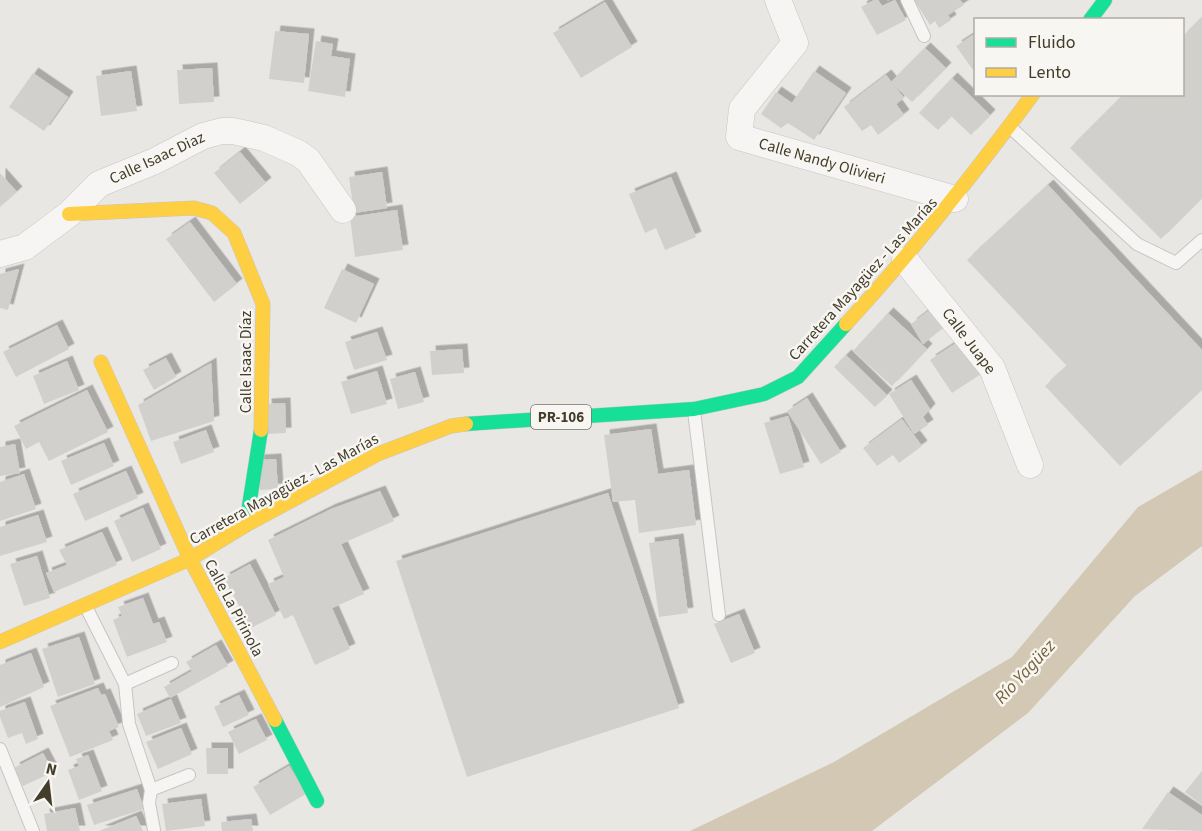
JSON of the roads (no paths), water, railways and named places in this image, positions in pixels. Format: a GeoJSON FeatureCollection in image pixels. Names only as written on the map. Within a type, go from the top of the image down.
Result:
{"type":"FeatureCollection","features":[{"type":"Feature","properties":{"kind":"main road"},"geometry":{"type":"LineString","coordinates":[[1092,18],[1105,0]]}},
{"type":"Feature","properties":{"kind":"main road","name":"Carretera Mayagüez - Las Marías"},"geometry":{"type":"LineString","coordinates":[[0,642],[190,559],[246,525],[378,454],[451,426],[502,420],[694,409],[764,394],[798,377],[905,260],[955,199],[1032,96]]}},
{"type":"Feature","properties":{"kind":"main road","name":"Calle Isaac Díaz"},"geometry":{"type":"LineString","coordinates":[[69,214],[194,208],[212,213],[234,233],[263,304],[262,421],[246,525]]}},
{"type":"Feature","properties":{"kind":"main road","name":"Calle La Pirinola"},"geometry":{"type":"LineString","coordinates":[[101,362],[190,559],[317,801]]}},
{"type":"Feature","properties":{"kind":"street","name":"Calle Nandy Olivieri"},"geometry":{"type":"LineString","coordinates":[[778,0],[795,43],[742,109],[739,137],[955,199]]}},
{"type":"Feature","properties":{"kind":"street","name":"Calle Isaac Diaz"},"geometry":{"type":"LineString","coordinates":[[0,254],[25,247],[69,214],[99,184],[155,161],[203,136],[233,131],[264,138],[308,160],[343,210]]}},
{"type":"Feature","properties":{"kind":"street","name":"Calle Juape"},"geometry":{"type":"LineString","coordinates":[[905,260],[992,368],[1030,465]]}},
{"type":"Feature","properties":{"kind":"lane"},"geometry":{"type":"LineString","coordinates":[[907,0],[924,36]]}},
{"type":"Feature","properties":{"kind":"lane"},"geometry":{"type":"LineString","coordinates":[[1010,126],[1137,244],[1176,263],[1202,240]]}},
{"type":"Feature","properties":{"kind":"lane"},"geometry":{"type":"LineString","coordinates":[[694,409],[719,615]]}},
{"type":"Feature","properties":{"kind":"lane"},"geometry":{"type":"LineString","coordinates":[[85,604],[125,684],[129,723],[151,790],[149,803],[154,830]]}},
{"type":"Feature","properties":{"kind":"lane"},"geometry":{"type":"LineString","coordinates":[[125,684],[172,663]]}},
{"type":"Feature","properties":{"kind":"lane"},"geometry":{"type":"LineString","coordinates":[[0,749],[33,831]]}},
{"type":"Feature","properties":{"kind":"lane"},"geometry":{"type":"LineString","coordinates":[[151,790],[189,775]]}},
{"type":"Feature","properties":{"kind":"water","name":"Río Yagüez"},"geometry":{"type":"Polygon","coordinates":[[[1202,470],[1202,546],[1135,596],[1028,713],[872,831],[690,831],[834,762],[1012,657],[1138,507],[1202,470]]]}}]}
